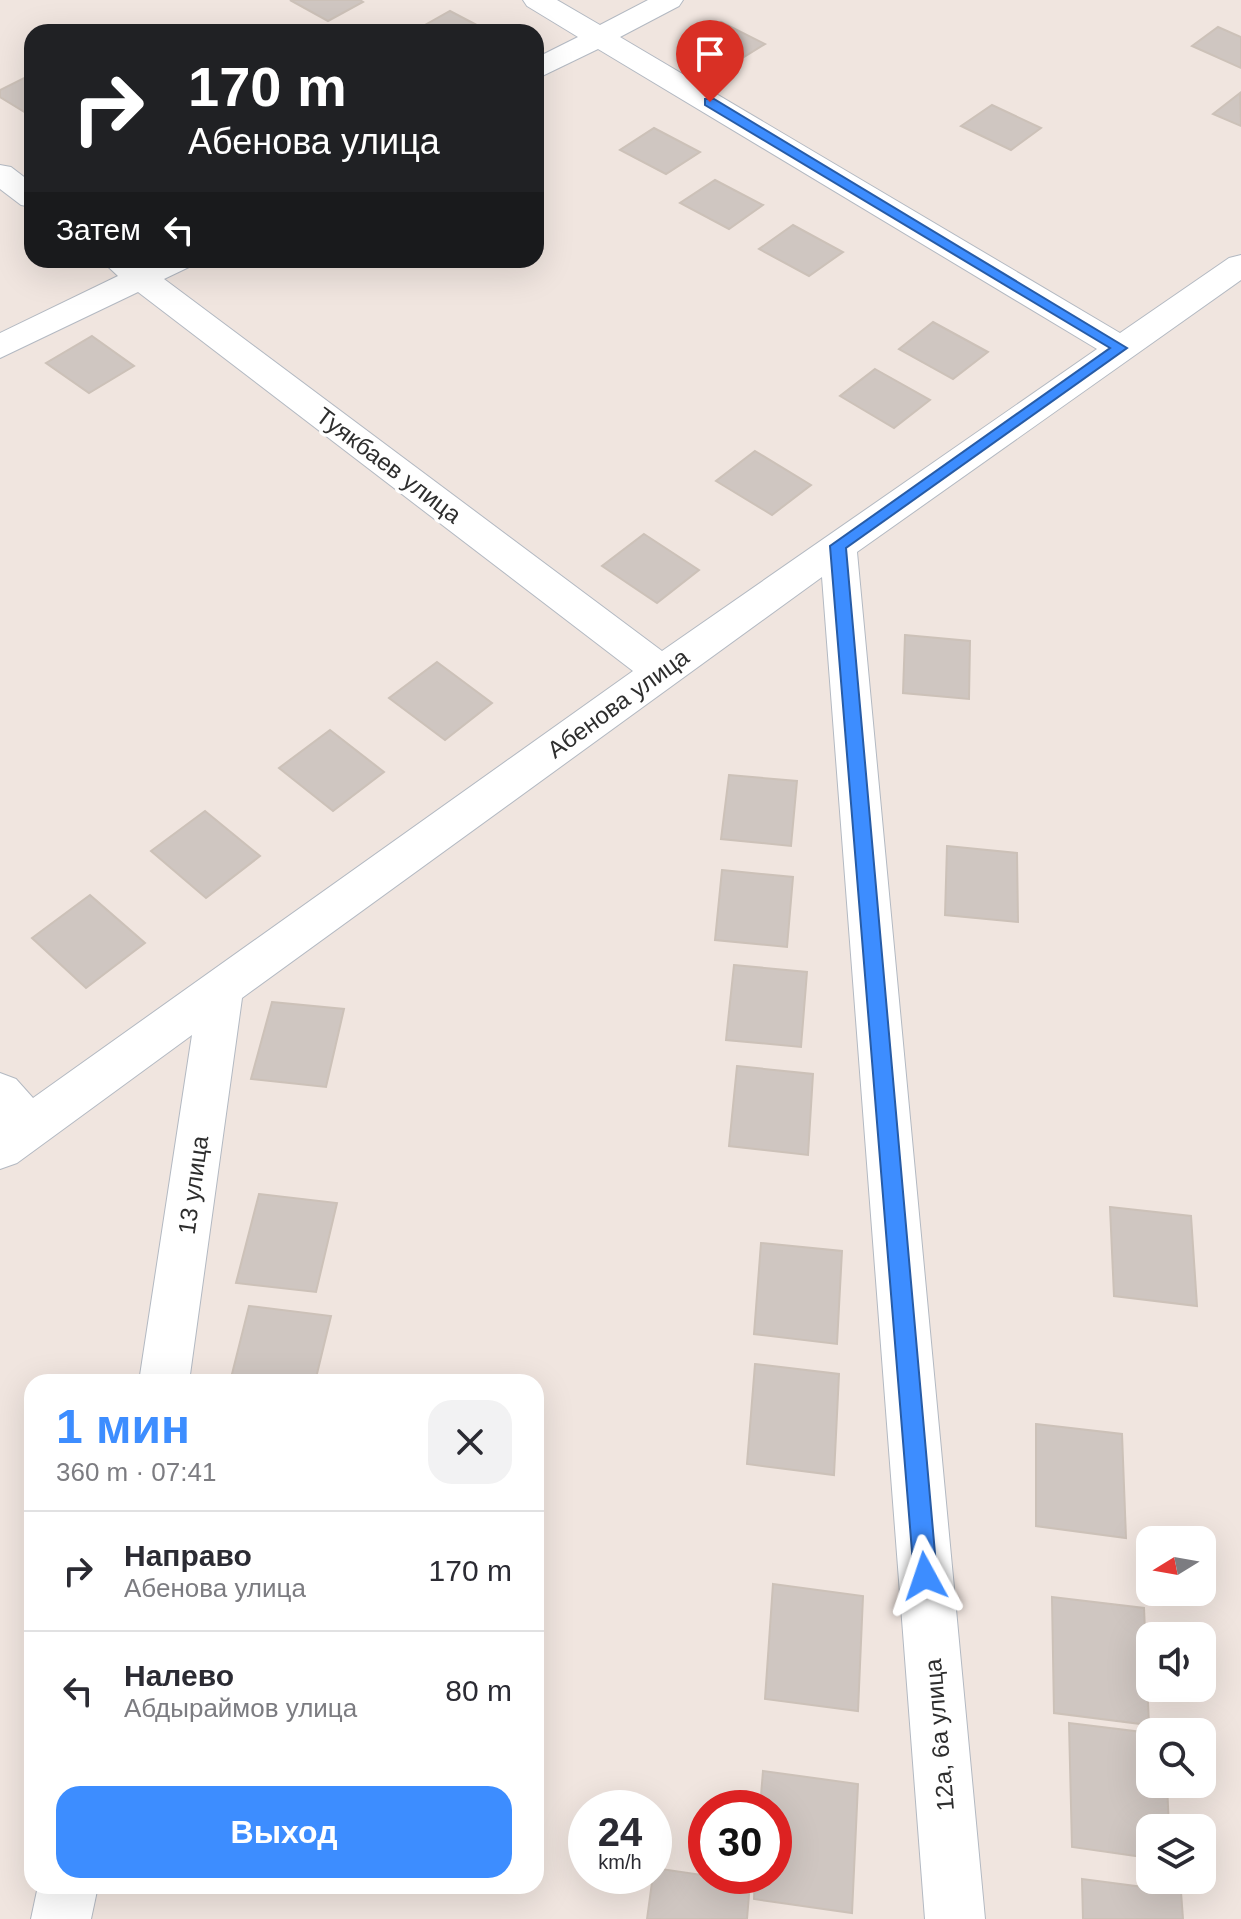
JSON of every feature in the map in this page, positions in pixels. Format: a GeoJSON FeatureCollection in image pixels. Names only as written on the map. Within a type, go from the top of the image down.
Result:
{"type":"FeatureCollection","features":[{"type":"Feature","properties":{"kind":"street"},"geometry":{"type":"LineString","coordinates":[[537,0],[1120,348]]}},
{"type":"Feature","properties":{"kind":"street"},"geometry":{"type":"LineString","coordinates":[[544,66],[669,0]]}},
{"type":"Feature","properties":{"kind":"street"},"geometry":{"type":"LineString","coordinates":[[0,174],[24,192]]}},
{"type":"Feature","properties":{"kind":"street","name":"Абенова улица"},"geometry":{"type":"LineString","coordinates":[[10,1123],[221,988],[661,671],[1241,265]]}},
{"type":"Feature","properties":{"kind":"street"},"geometry":{"type":"LineString","coordinates":[[0,347],[129,269]]}},
{"type":"Feature","properties":{"kind":"street","name":"Туякбаев улица"},"geometry":{"type":"LineString","coordinates":[[129,269],[661,671]]}},
{"type":"Feature","properties":{"kind":"street","name":"12а, 6а улица"},"geometry":{"type":"LineString","coordinates":[[838,546],[955,1919]]}},
{"type":"Feature","properties":{"kind":"street","name":"13 улица"},"geometry":{"type":"LineString","coordinates":[[165,1374],[221,988]]}},
{"type":"Feature","properties":{"kind":"street"},"geometry":{"type":"LineString","coordinates":[[61,1919],[66,1894]]}},
{"type":"Feature","properties":{"kind":"building"},"geometry":{"type":"Polygon","coordinates":[[[290,0],[360,0],[363,2],[328,21],[290,0]]]}},
{"type":"Feature","properties":{"kind":"building"},"geometry":{"type":"Polygon","coordinates":[[[450,11],[475,24],[427,24],[450,11]]]}},
{"type":"Feature","properties":{"kind":"building"},"geometry":{"type":"Polygon","coordinates":[[[721,22],[765,44],[734,63],[689,41],[721,22]]]}},
{"type":"Feature","properties":{"kind":"building"},"geometry":{"type":"Polygon","coordinates":[[[1218,27],[1241,37],[1241,68],[1192,46],[1218,27]]]}},
{"type":"Feature","properties":{"kind":"building"},"geometry":{"type":"Polygon","coordinates":[[[24,78],[24,112],[0,97],[0,90],[24,78]]]}},
{"type":"Feature","properties":{"kind":"building"},"geometry":{"type":"Polygon","coordinates":[[[1240,93],[1241,126],[1213,114],[1240,93]]]}},
{"type":"Feature","properties":{"kind":"building"},"geometry":{"type":"Polygon","coordinates":[[[992,105],[1041,128],[1011,150],[961,126],[992,105]]]}},
{"type":"Feature","properties":{"kind":"building"},"geometry":{"type":"Polygon","coordinates":[[[654,128],[700,152],[666,174],[620,150],[654,128]]]}},
{"type":"Feature","properties":{"kind":"building"},"geometry":{"type":"Polygon","coordinates":[[[715,180],[763,205],[729,229],[680,203],[715,180]]]}},
{"type":"Feature","properties":{"kind":"building"},"geometry":{"type":"Polygon","coordinates":[[[793,225],[843,252],[809,276],[759,249],[793,225]]]}},
{"type":"Feature","properties":{"kind":"building"},"geometry":{"type":"Polygon","coordinates":[[[933,322],[988,352],[953,379],[899,349],[933,322]]]}},
{"type":"Feature","properties":{"kind":"building"},"geometry":{"type":"Polygon","coordinates":[[[92,336],[134,366],[89,393],[46,363],[92,336]]]}},
{"type":"Feature","properties":{"kind":"building"},"geometry":{"type":"Polygon","coordinates":[[[875,369],[930,400],[894,428],[840,396],[875,369]]]}},
{"type":"Feature","properties":{"kind":"building"},"geometry":{"type":"Polygon","coordinates":[[[755,451],[811,485],[772,515],[716,481],[755,451]]]}},
{"type":"Feature","properties":{"kind":"building"},"geometry":{"type":"Polygon","coordinates":[[[644,534],[699,570],[657,603],[602,566],[644,534]]]}},
{"type":"Feature","properties":{"kind":"building"},"geometry":{"type":"Polygon","coordinates":[[[905,635],[970,641],[969,699],[903,693],[905,635]]]}},
{"type":"Feature","properties":{"kind":"building"},"geometry":{"type":"Polygon","coordinates":[[[437,662],[492,703],[445,740],[389,698],[437,662]]]}},
{"type":"Feature","properties":{"kind":"building"},"geometry":{"type":"Polygon","coordinates":[[[330,730],[384,772],[333,811],[279,768],[330,730]]]}},
{"type":"Feature","properties":{"kind":"building"},"geometry":{"type":"Polygon","coordinates":[[[729,775],[797,781],[791,846],[721,839],[729,775]]]}},
{"type":"Feature","properties":{"kind":"building"},"geometry":{"type":"Polygon","coordinates":[[[205,811],[260,856],[206,898],[151,851],[205,811]]]}},
{"type":"Feature","properties":{"kind":"building"},"geometry":{"type":"Polygon","coordinates":[[[947,846],[1017,853],[1018,922],[945,915],[947,846]]]}},
{"type":"Feature","properties":{"kind":"building"},"geometry":{"type":"Polygon","coordinates":[[[722,870],[793,877],[787,947],[715,940],[722,870]]]}},
{"type":"Feature","properties":{"kind":"building"},"geometry":{"type":"Polygon","coordinates":[[[90,895],[145,943],[86,988],[32,938],[90,895]]]}},
{"type":"Feature","properties":{"kind":"building"},"geometry":{"type":"Polygon","coordinates":[[[734,965],[807,972],[801,1047],[726,1040],[734,965]]]}},
{"type":"Feature","properties":{"kind":"building"},"geometry":{"type":"Polygon","coordinates":[[[272,1002],[344,1009],[326,1087],[251,1079],[272,1002]]]}},
{"type":"Feature","properties":{"kind":"building"},"geometry":{"type":"Polygon","coordinates":[[[737,1066],[813,1074],[808,1155],[729,1146],[737,1066]]]}},
{"type":"Feature","properties":{"kind":"building"},"geometry":{"type":"Polygon","coordinates":[[[259,1194],[337,1203],[316,1292],[236,1283],[259,1194]]]}},
{"type":"Feature","properties":{"kind":"building"},"geometry":{"type":"Polygon","coordinates":[[[1110,1207],[1191,1216],[1197,1306],[1114,1296],[1110,1207]]]}},
{"type":"Feature","properties":{"kind":"building"},"geometry":{"type":"Polygon","coordinates":[[[761,1243],[842,1251],[837,1344],[754,1334],[761,1243]]]}},
{"type":"Feature","properties":{"kind":"building"},"geometry":{"type":"Polygon","coordinates":[[[249,1306],[331,1316],[317,1374],[232,1374],[249,1306]]]}},
{"type":"Feature","properties":{"kind":"building"},"geometry":{"type":"Polygon","coordinates":[[[755,1364],[839,1374],[834,1475],[747,1464],[755,1364]]]}},
{"type":"Feature","properties":{"kind":"building"},"geometry":{"type":"Polygon","coordinates":[[[1036,1424],[1122,1434],[1126,1538],[1036,1526],[1036,1424]]]}},
{"type":"Feature","properties":{"kind":"building"},"geometry":{"type":"Polygon","coordinates":[[[773,1584],[863,1596],[858,1711],[765,1699],[773,1584]]]}},
{"type":"Feature","properties":{"kind":"building"},"geometry":{"type":"Polygon","coordinates":[[[1052,1597],[1144,1608],[1145,1622],[1136,1622],[1136,1702],[1148,1702],[1149,1718],[1136,1718],[1136,1723],[1054,1713],[1052,1597]]]}},
{"type":"Feature","properties":{"kind":"building"},"geometry":{"type":"Polygon","coordinates":[[[1069,1723],[1136,1731],[1136,1798],[1168,1798],[1168,1814],[1136,1814],[1136,1856],[1072,1847],[1069,1723]]]}},
{"type":"Feature","properties":{"kind":"building"},"geometry":{"type":"Polygon","coordinates":[[[763,1771],[858,1784],[852,1913],[754,1899],[754,1894],[792,1894],[792,1790],[761,1790],[763,1771]]]}},
{"type":"Feature","properties":{"kind":"building"},"geometry":{"type":"Polygon","coordinates":[[[672,1871],[688,1873],[688,1894],[749,1894],[747,1919],[647,1919],[650,1894],[672,1894],[672,1871]]]}},
{"type":"Feature","properties":{"kind":"building"},"geometry":{"type":"Polygon","coordinates":[[[1082,1879],[1136,1886],[1136,1894],[1181,1894],[1183,1919],[1083,1919],[1082,1879]]]}},
{"type":"Feature","properties":{"kind":"route"},"geometry":{"type":"LineString","coordinates":[[710,102],[1120,348],[838,546],[925,1576]]}}]}
